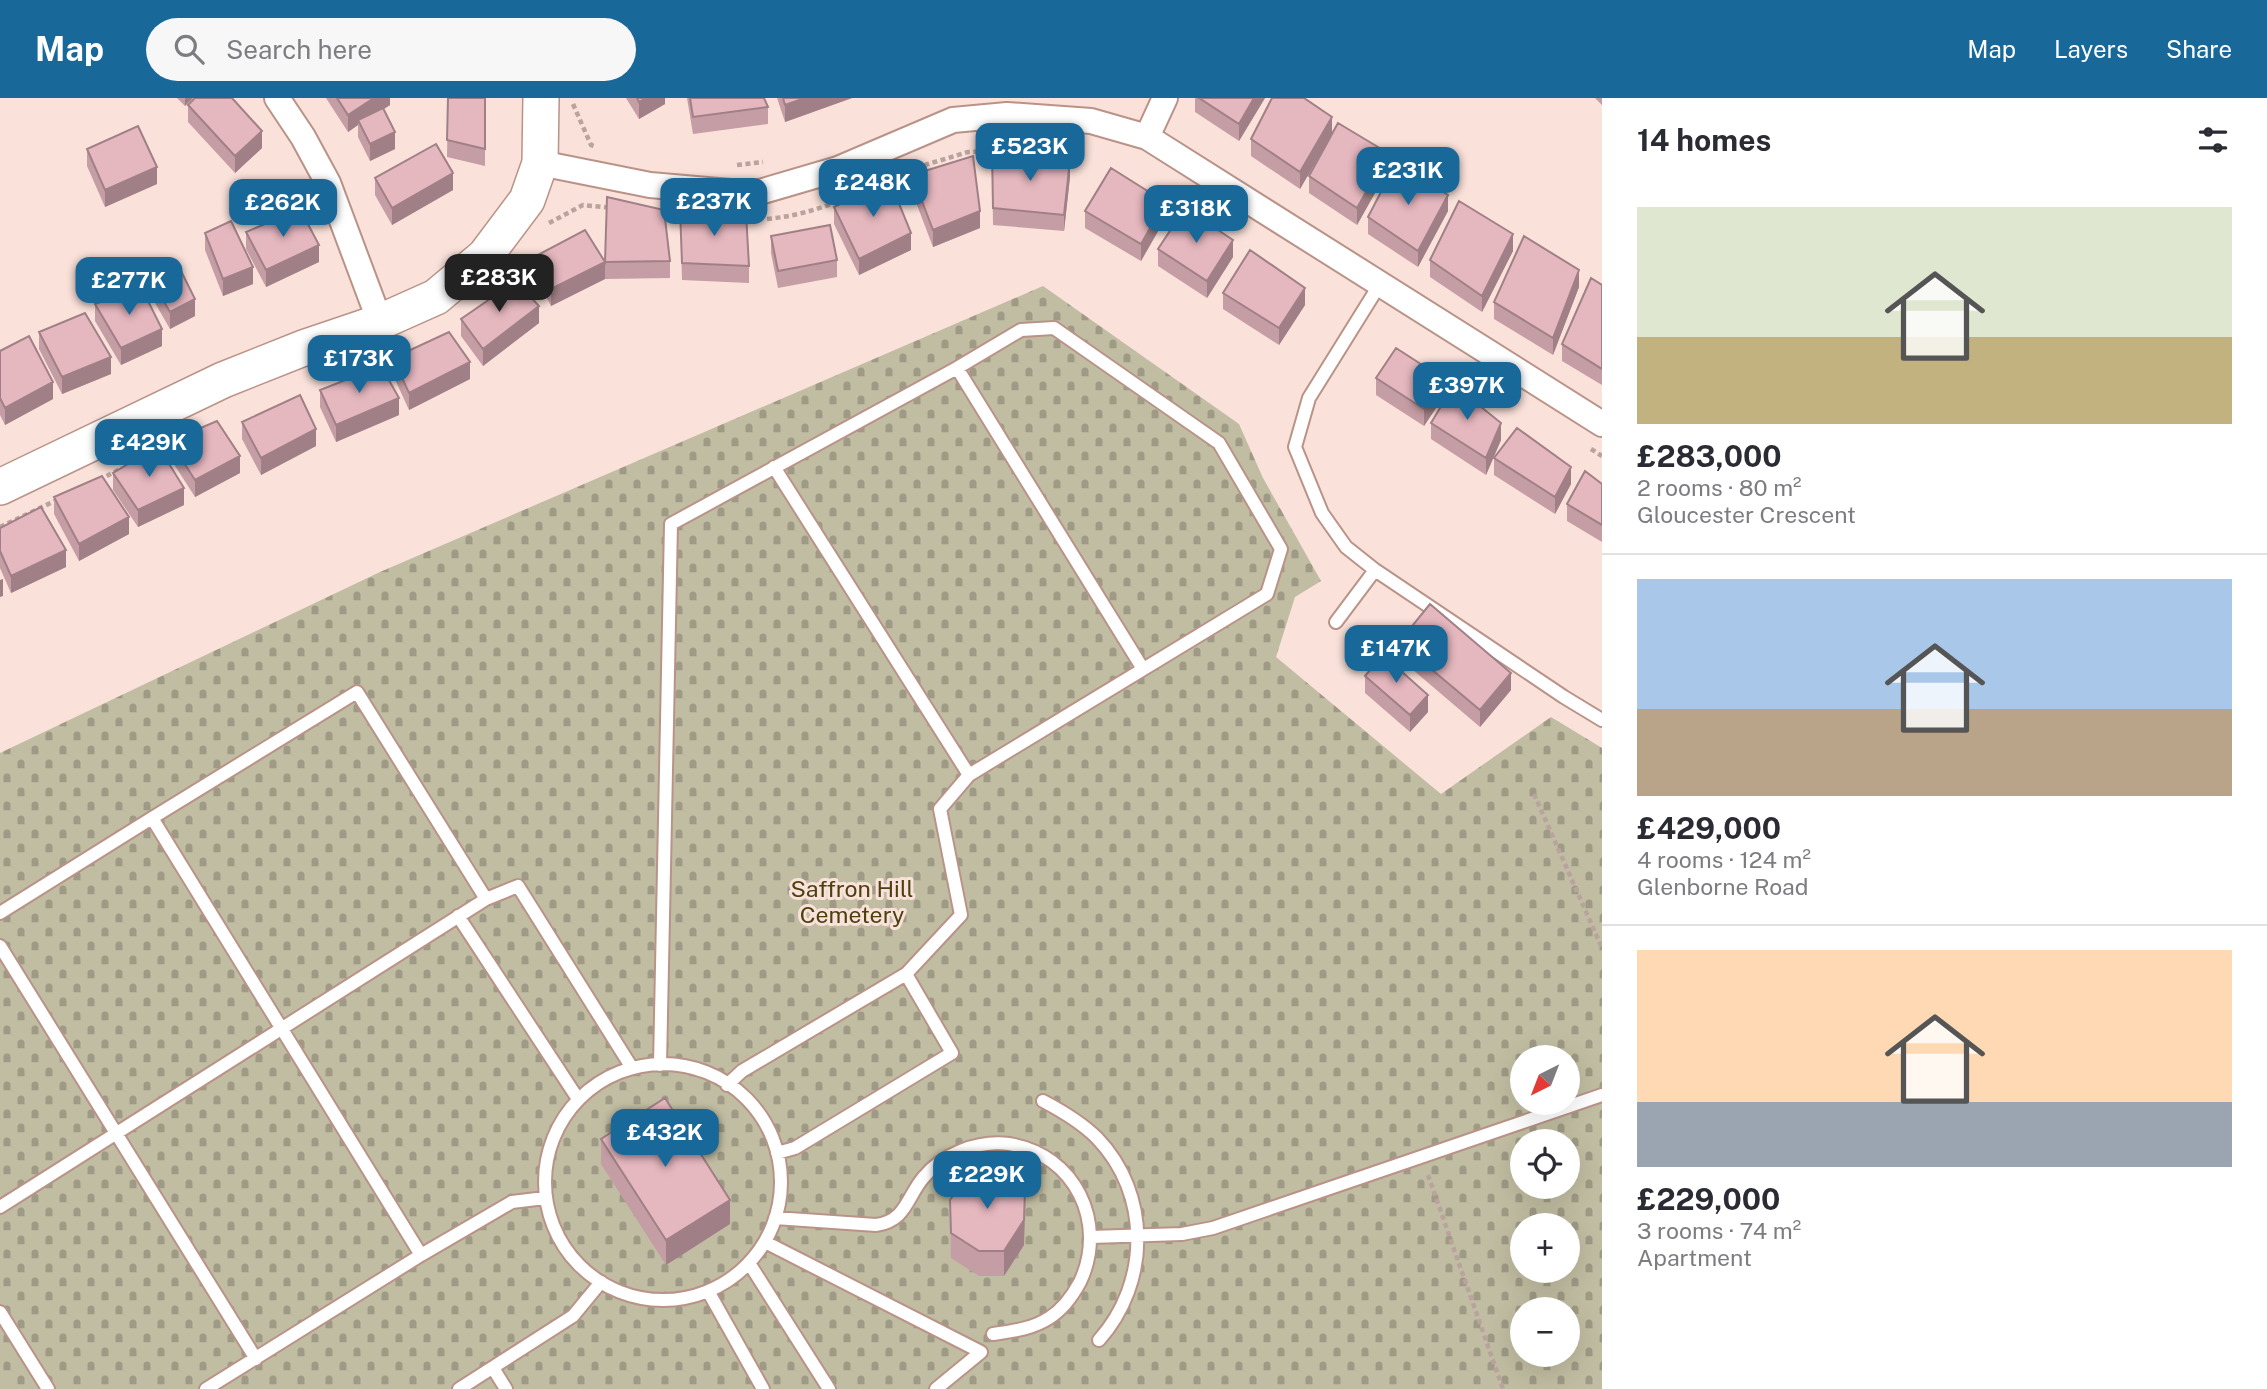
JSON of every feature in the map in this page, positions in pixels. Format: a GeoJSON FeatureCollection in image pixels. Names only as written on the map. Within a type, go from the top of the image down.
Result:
{"type":"FeatureCollection","features":[{"type":"Feature","properties":{"kind":"street"},"geometry":{"type":"LineString","coordinates":[[277,98],[303,137],[328,183],[380,322]]}},
{"type":"Feature","properties":{"kind":"street"},"geometry":{"type":"LineString","coordinates":[[0,487],[223,380],[306,347],[380,322],[436,297],[485,256],[527,201],[540,163],[541,98]]}},
{"type":"Feature","properties":{"kind":"street"},"geometry":{"type":"LineString","coordinates":[[1147,137],[1165,98]]}},
{"type":"Feature","properties":{"kind":"street"},"geometry":{"type":"LineString","coordinates":[[540,163],[650,186],[753,194],[838,169],[953,120],[1007,115],[1091,121],[1147,137],[1602,424]]}},
{"type":"Feature","properties":{"kind":"lane"},"geometry":{"type":"LineString","coordinates":[[1380,284],[1309,398],[1295,447],[1322,513],[1346,547],[1375,570],[1602,720]]}},
{"type":"Feature","properties":{"kind":"lane"},"geometry":{"type":"LineString","coordinates":[[660,1065],[671,524],[957,368],[1021,330],[1054,328],[1219,443],[1281,549],[1266,594],[968,775],[940,809],[961,915],[906,974],[742,1071],[727,1085]]}},
{"type":"Feature","properties":{"kind":"lane"},"geometry":{"type":"LineString","coordinates":[[957,368],[1143,669]]}},
{"type":"Feature","properties":{"kind":"lane"},"geometry":{"type":"LineString","coordinates":[[774,467],[968,775]]}},
{"type":"Feature","properties":{"kind":"lane"},"geometry":{"type":"LineString","coordinates":[[1336,622],[1375,570]]}},
{"type":"Feature","properties":{"kind":"lane"},"geometry":{"type":"LineString","coordinates":[[0,913],[357,692],[486,899]]}},
{"type":"Feature","properties":{"kind":"lane"},"geometry":{"type":"LineString","coordinates":[[152,818],[421,1255]]}},
{"type":"Feature","properties":{"kind":"lane"},"geometry":{"type":"LineString","coordinates":[[0,1207],[458,916],[486,899],[518,886],[632,1068]]}},
{"type":"Feature","properties":{"kind":"lane"},"geometry":{"type":"LineString","coordinates":[[458,916],[578,1099]]}},
{"type":"Feature","properties":{"kind":"lane"},"geometry":{"type":"LineString","coordinates":[[0,946],[256,1359]]}},
{"type":"Feature","properties":{"kind":"lane"},"geometry":{"type":"LineString","coordinates":[[777,1153],[795,1148],[951,1053],[906,974]]}},
{"type":"Feature","properties":{"kind":"lane"},"geometry":{"type":"LineString","coordinates":[[660,1065],[686,1067],[708,1073],[741,1093],[765,1123],[777,1153],[781,1185],[775,1217],[765,1242],[749,1263],[708,1292],[681,1299],[653,1300],[626,1294],[601,1282],[580,1266],[563,1246],[552,1223],[545,1198],[546,1162],[557,1128],[578,1099],[603,1080],[632,1068],[660,1065]]}},
{"type":"Feature","properties":{"kind":"lane"},"geometry":{"type":"LineString","coordinates":[[1091,1237],[1182,1234],[1213,1228],[1602,1095]]}},
{"type":"Feature","properties":{"kind":"lane"},"geometry":{"type":"LineString","coordinates":[[1043,1101],[1081,1124],[1111,1155],[1131,1195],[1138,1236],[1137,1258],[1121,1312],[1099,1340]]}},
{"type":"Feature","properties":{"kind":"lane"},"geometry":{"type":"LineString","coordinates":[[775,1217],[876,1225],[888,1223],[907,1204],[923,1178],[945,1158],[975,1145],[1008,1144],[1040,1154],[1065,1173],[1084,1200],[1091,1237],[1088,1265],[1074,1294],[1051,1317],[1023,1330],[993,1334]]}},
{"type":"Feature","properties":{"kind":"lane"},"geometry":{"type":"LineString","coordinates":[[206,1389],[421,1255],[512,1202],[545,1198]]}},
{"type":"Feature","properties":{"kind":"lane"},"geometry":{"type":"LineString","coordinates":[[765,1242],[981,1352],[936,1389]]}},
{"type":"Feature","properties":{"kind":"lane"},"geometry":{"type":"LineString","coordinates":[[749,1263],[829,1389]]}},
{"type":"Feature","properties":{"kind":"lane"},"geometry":{"type":"LineString","coordinates":[[459,1389],[573,1316],[601,1282]]}},
{"type":"Feature","properties":{"kind":"lane"},"geometry":{"type":"LineString","coordinates":[[708,1292],[763,1389]]}},
{"type":"Feature","properties":{"kind":"lane"},"geometry":{"type":"LineString","coordinates":[[0,1312],[48,1389]]}},
{"type":"Feature","properties":{"kind":"lane"},"geometry":{"type":"LineString","coordinates":[[493,1368],[506,1389]]}},
{"type":"Feature","properties":{"kind":"path"},"geometry":{"type":"LineString","coordinates":[[571,98],[591,145],[601,148]]}},
{"type":"Feature","properties":{"kind":"path"},"geometry":{"type":"LineString","coordinates":[[729,165],[768,161]]}},
{"type":"Feature","properties":{"kind":"path"},"geometry":{"type":"LineString","coordinates":[[1534,794],[1602,948]]}},
{"type":"Feature","properties":{"kind":"path"},"geometry":{"type":"LineString","coordinates":[[1422,1158],[1503,1389]]}},
{"type":"Feature","properties":{"kind":"green space","name":"Saffron Hill Cemetery"},"geometry":{"type":"Polygon","coordinates":[[[1043,286],[1239,424],[1263,478],[1321,581],[1295,597],[1276,657],[1441,794],[1551,717],[1602,748],[1602,1389],[0,1389],[0,753],[380,572],[1043,286]]]}},
{"type":"Feature","properties":{"kind":"building"},"geometry":{"type":"Polygon","coordinates":[[[195,98],[232,98],[262,131],[235,156],[188,105],[195,98]]]}},
{"type":"Feature","properties":{"kind":"building"},"geometry":{"type":"Polygon","coordinates":[[[337,98],[374,98],[348,115],[337,98]]]}},
{"type":"Feature","properties":{"kind":"building"},"geometry":{"type":"Polygon","coordinates":[[[448,98],[485,98],[485,149],[447,140],[448,98]]]}},
{"type":"Feature","properties":{"kind":"building"},"geometry":{"type":"Polygon","coordinates":[[[690,98],[764,98],[768,107],[693,117],[690,98]]]}},
{"type":"Feature","properties":{"kind":"building"},"geometry":{"type":"Polygon","coordinates":[[[783,98],[805,98],[785,105],[783,98]]]}},
{"type":"Feature","properties":{"kind":"building"},"geometry":{"type":"Polygon","coordinates":[[[1199,98],[1254,98],[1239,124],[1199,98]]]}},
{"type":"Feature","properties":{"kind":"building"},"geometry":{"type":"Polygon","coordinates":[[[1272,98],[1304,98],[1332,117],[1300,172],[1251,139],[1272,98]]]}},
{"type":"Feature","properties":{"kind":"building"},"geometry":{"type":"Polygon","coordinates":[[[383,108],[395,132],[370,144],[358,120],[383,108]]]}},
{"type":"Feature","properties":{"kind":"building"},"geometry":{"type":"Polygon","coordinates":[[[1338,123],[1388,153],[1357,208],[1309,176],[1338,123]]]}},
{"type":"Feature","properties":{"kind":"building"},"geometry":{"type":"Polygon","coordinates":[[[138,126],[157,167],[105,190],[87,149],[138,126]]]}},
{"type":"Feature","properties":{"kind":"building"},"geometry":{"type":"Polygon","coordinates":[[[436,144],[453,173],[392,208],[375,178],[436,144]]]}},
{"type":"Feature","properties":{"kind":"building"},"geometry":{"type":"Polygon","coordinates":[[[992,150],[1070,160],[1064,215],[993,208],[992,150]]]}},
{"type":"Feature","properties":{"kind":"building"},"geometry":{"type":"Polygon","coordinates":[[[973,156],[980,211],[933,230],[912,175],[973,156]]]}},
{"type":"Feature","properties":{"kind":"building"},"geometry":{"type":"Polygon","coordinates":[[[1396,163],[1448,195],[1418,251],[1368,217],[1396,163]]]}},
{"type":"Feature","properties":{"kind":"building"},"geometry":{"type":"Polygon","coordinates":[[[1111,168],[1165,202],[1141,244],[1085,211],[1111,168]]]}},
{"type":"Feature","properties":{"kind":"building"},"geometry":{"type":"Polygon","coordinates":[[[889,179],[911,233],[859,259],[834,207],[889,179]]]}},
{"type":"Feature","properties":{"kind":"building"},"geometry":{"type":"Polygon","coordinates":[[[607,197],[664,210],[670,261],[605,262],[607,197]]]}},
{"type":"Feature","properties":{"kind":"building"},"geometry":{"type":"Polygon","coordinates":[[[1459,201],[1513,234],[1482,296],[1430,260],[1459,201]]]}},
{"type":"Feature","properties":{"kind":"building"},"geometry":{"type":"Polygon","coordinates":[[[1185,208],[1233,240],[1207,281],[1158,249],[1185,208]]]}},
{"type":"Feature","properties":{"kind":"building"},"geometry":{"type":"Polygon","coordinates":[[[300,209],[319,245],[266,270],[246,232],[300,209]]]}},
{"type":"Feature","properties":{"kind":"building"},"geometry":{"type":"Polygon","coordinates":[[[680,209],[746,213],[749,266],[682,263],[680,209]]]}},
{"type":"Feature","properties":{"kind":"building"},"geometry":{"type":"Polygon","coordinates":[[[231,221],[253,267],[223,279],[205,233],[231,221]]]}},
{"type":"Feature","properties":{"kind":"building"},"geometry":{"type":"Polygon","coordinates":[[[830,225],[837,260],[778,271],[771,236],[830,225]]]}},
{"type":"Feature","properties":{"kind":"building"},"geometry":{"type":"Polygon","coordinates":[[[585,230],[605,262],[551,289],[534,257],[585,230]]]}},
{"type":"Feature","properties":{"kind":"building"},"geometry":{"type":"Polygon","coordinates":[[[1524,236],[1579,270],[1553,338],[1494,302],[1524,236]]]}},
{"type":"Feature","properties":{"kind":"building"},"geometry":{"type":"Polygon","coordinates":[[[1250,250],[1305,288],[1279,328],[1223,293],[1250,250]]]}},
{"type":"Feature","properties":{"kind":"building"},"geometry":{"type":"Polygon","coordinates":[[[178,265],[195,299],[170,312],[151,279],[178,265]]]}},
{"type":"Feature","properties":{"kind":"building"},"geometry":{"type":"Polygon","coordinates":[[[1591,278],[1602,285],[1602,369],[1562,344],[1591,278]]]}},
{"type":"Feature","properties":{"kind":"building"},"geometry":{"type":"Polygon","coordinates":[[[516,281],[539,306],[483,349],[461,319],[516,281]]]}},
{"type":"Feature","properties":{"kind":"building"},"geometry":{"type":"Polygon","coordinates":[[[141,287],[162,329],[121,348],[95,304],[141,287]]]}},
{"type":"Feature","properties":{"kind":"building"},"geometry":{"type":"Polygon","coordinates":[[[85,313],[111,357],[62,377],[39,332],[85,313]]]}},
{"type":"Feature","properties":{"kind":"building"},"geometry":{"type":"Polygon","coordinates":[[[449,332],[470,362],[409,393],[393,358],[449,332]]]}},
{"type":"Feature","properties":{"kind":"building"},"geometry":{"type":"Polygon","coordinates":[[[29,336],[53,382],[5,408],[0,398],[0,351],[29,336]]]}},
{"type":"Feature","properties":{"kind":"building"},"geometry":{"type":"Polygon","coordinates":[[[1396,348],[1444,379],[1424,409],[1376,378],[1396,348]]]}},
{"type":"Feature","properties":{"kind":"building"},"geometry":{"type":"Polygon","coordinates":[[[381,366],[399,398],[336,425],[320,390],[381,366]]]}},
{"type":"Feature","properties":{"kind":"building"},"geometry":{"type":"Polygon","coordinates":[[[1454,385],[1501,423],[1486,458],[1431,423],[1454,385]]]}},
{"type":"Feature","properties":{"kind":"building"},"geometry":{"type":"Polygon","coordinates":[[[300,395],[316,429],[261,458],[242,422],[300,395]]]}},
{"type":"Feature","properties":{"kind":"building"},"geometry":{"type":"Polygon","coordinates":[[[217,421],[240,456],[195,480],[170,441],[217,421]]]}},
{"type":"Feature","properties":{"kind":"building"},"geometry":{"type":"Polygon","coordinates":[[[1517,428],[1571,467],[1555,497],[1494,458],[1517,428]]]}},
{"type":"Feature","properties":{"kind":"building"},"geometry":{"type":"Polygon","coordinates":[[[158,446],[184,488],[138,510],[113,473],[158,446]]]}},
{"type":"Feature","properties":{"kind":"building"},"geometry":{"type":"Polygon","coordinates":[[[1585,471],[1602,484],[1602,525],[1567,504],[1585,471]]]}},
{"type":"Feature","properties":{"kind":"building"},"geometry":{"type":"Polygon","coordinates":[[[102,476],[129,517],[79,544],[54,497],[102,476]]]}},
{"type":"Feature","properties":{"kind":"building"},"geometry":{"type":"Polygon","coordinates":[[[41,507],[66,550],[11,576],[0,551],[0,528],[41,507]]]}},
{"type":"Feature","properties":{"kind":"building"},"geometry":{"type":"Polygon","coordinates":[[[1430,604],[1511,673],[1480,710],[1399,642],[1430,604]]]}},
{"type":"Feature","properties":{"kind":"building"},"geometry":{"type":"Polygon","coordinates":[[[1383,655],[1428,695],[1410,715],[1365,676],[1383,655]]]}},
{"type":"Feature","properties":{"kind":"building"},"geometry":{"type":"Polygon","coordinates":[[[665,1098],[730,1200],[666,1240],[601,1139],[665,1098]]]}},
{"type":"Feature","properties":{"kind":"building"},"geometry":{"type":"Polygon","coordinates":[[[971,1171],[998,1171],[1025,1189],[1024,1220],[1004,1251],[979,1251],[951,1233],[950,1200],[971,1171]]]}}]}
